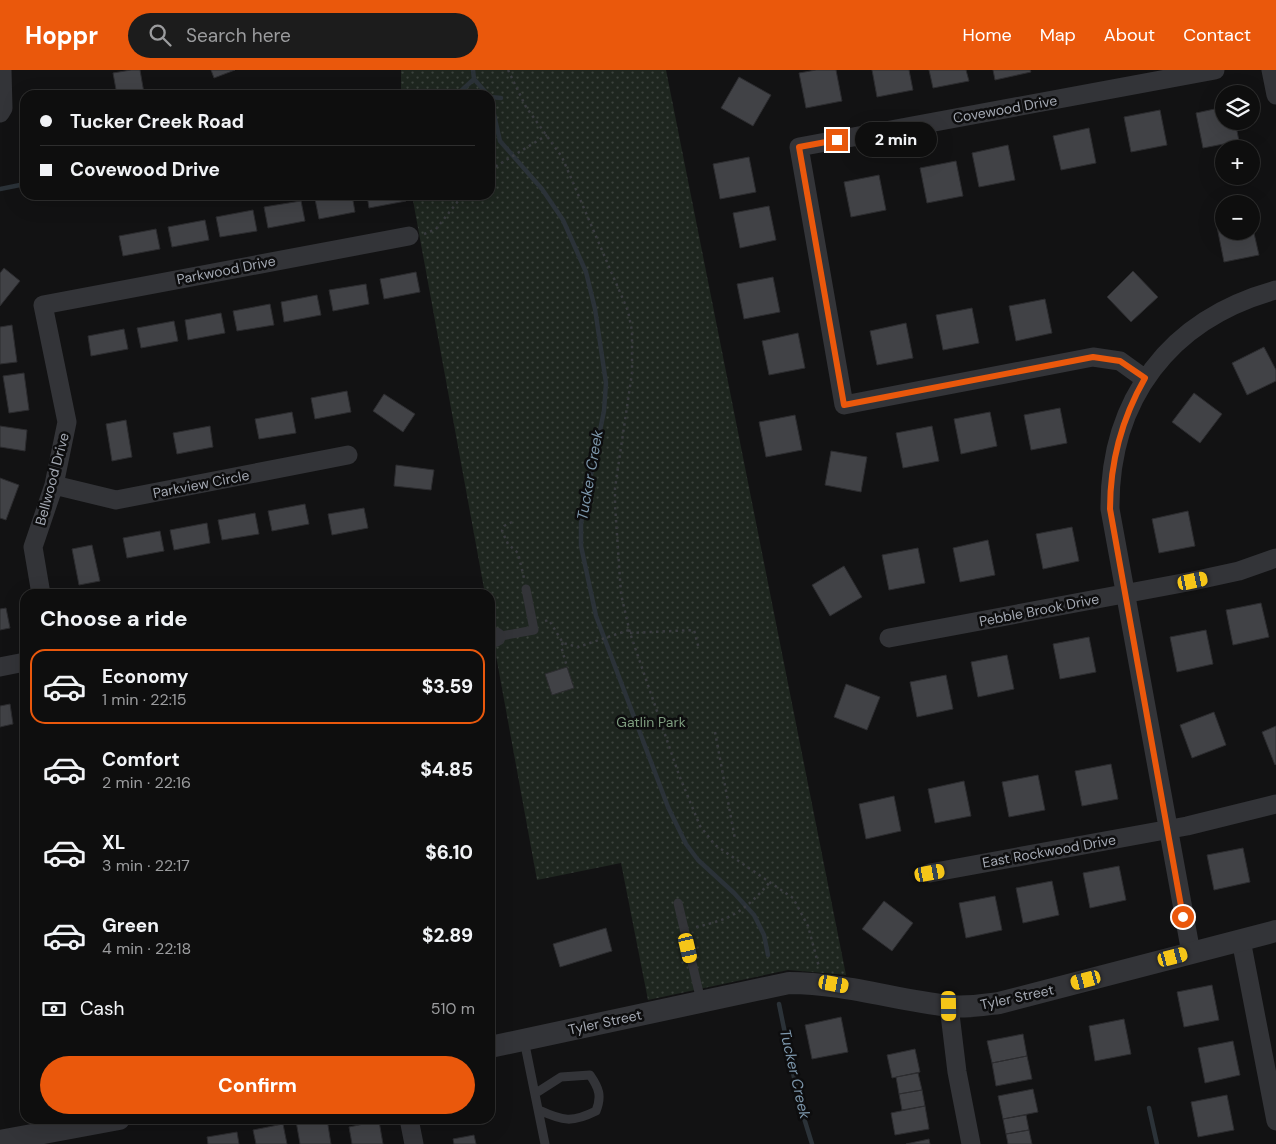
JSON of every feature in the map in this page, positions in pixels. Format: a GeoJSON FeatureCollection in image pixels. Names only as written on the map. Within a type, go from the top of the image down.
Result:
{"type":"FeatureCollection","features":[{"type":"Feature","properties":{"kind":"street"},"geometry":{"type":"LineString","coordinates":[[0,113],[3,108],[2,70]]}},
{"type":"Feature","properties":{"kind":"street","name":"Covewood Drive"},"geometry":{"type":"LineString","coordinates":[[1145,378],[1120,361],[1093,357],[844,405],[799,147],[1215,70]]}},
{"type":"Feature","properties":{"kind":"street"},"geometry":{"type":"LineString","coordinates":[[1271,70],[1276,94]]}},
{"type":"Feature","properties":{"kind":"street","name":"Parkwood Drive"},"geometry":{"type":"LineString","coordinates":[[43,305],[417,235]]}},
{"type":"Feature","properties":{"kind":"street"},"geometry":{"type":"LineString","coordinates":[[1191,953],[1110,509],[1110,485],[1114,456],[1121,430],[1132,402],[1145,378],[1174,344],[1199,324],[1225,308],[1276,290]]}},
{"type":"Feature","properties":{"kind":"street","name":"Bellwood Drive"},"geometry":{"type":"LineString","coordinates":[[40,589],[33,547],[54,485],[67,422],[43,305]]}},
{"type":"Feature","properties":{"kind":"street","name":"Parkview Circle"},"geometry":{"type":"LineString","coordinates":[[54,485],[116,500],[348,455]]}},
{"type":"Feature","properties":{"kind":"street","name":"Pebble Brook Drive"},"geometry":{"type":"LineString","coordinates":[[889,638],[1216,576],[1276,558]]}},
{"type":"Feature","properties":{"kind":"street"},"geometry":{"type":"LineString","coordinates":[[0,667],[20,663]]}},
{"type":"Feature","properties":{"kind":"street","name":"East Rockwood Drive"},"geometry":{"type":"LineString","coordinates":[[930,873],[1168,830],[1276,804]]}},
{"type":"Feature","properties":{"kind":"street","name":"Tyler Street"},"geometry":{"type":"LineString","coordinates":[[495,1046],[789,983],[834,984],[949,1006],[1000,1003],[1276,931]]}},
{"type":"Feature","properties":{"kind":"street"},"geometry":{"type":"LineString","coordinates":[[1241,940],[1272,1076],[1276,1121]]}},
{"type":"Feature","properties":{"kind":"street"},"geometry":{"type":"LineString","coordinates":[[949,1006],[957,1072],[971,1144]]}},
{"type":"Feature","properties":{"kind":"street"},"geometry":{"type":"LineString","coordinates":[[0,1141],[92,1124]]}},
{"type":"Feature","properties":{"kind":"street"},"geometry":{"type":"LineString","coordinates":[[410,1124],[414,1144]]}},
{"type":"Feature","properties":{"kind":"lane"},"geometry":{"type":"LineString","coordinates":[[495,638],[534,630],[526,589]]}},
{"type":"Feature","properties":{"kind":"lane"},"geometry":{"type":"LineString","coordinates":[[678,903],[701,1001]]}},
{"type":"Feature","properties":{"kind":"lane"},"geometry":{"type":"LineString","coordinates":[[524,1040],[545,1144]]}},
{"type":"Feature","properties":{"kind":"lane"},"geometry":{"type":"LineString","coordinates":[[536,1093],[561,1077],[590,1075],[598,1087],[600,1100],[596,1111],[578,1119],[559,1120],[538,1110]]}},
{"type":"Feature","properties":{"kind":"path"},"geometry":{"type":"LineString","coordinates":[[508,70],[526,107],[562,157],[574,180],[598,244],[619,287],[628,311],[632,331],[632,373],[615,488],[621,594],[630,632],[679,775],[700,826],[715,845],[793,898],[812,940],[820,969]]}},
{"type":"Feature","properties":{"kind":"path"},"geometry":{"type":"LineString","coordinates":[[495,167],[547,135]]}},
{"type":"Feature","properties":{"kind":"path"},"geometry":{"type":"LineString","coordinates":[[417,235],[436,229],[459,200]]}},
{"type":"Feature","properties":{"kind":"path"},"geometry":{"type":"LineString","coordinates":[[512,522],[504,526],[502,531],[508,544],[518,553],[522,574]]}},
{"type":"Feature","properties":{"kind":"path"},"geometry":{"type":"LineString","coordinates":[[533,623],[549,620],[563,643],[578,647],[630,632],[694,630],[699,649]]}},
{"type":"Feature","properties":{"kind":"path"},"geometry":{"type":"LineString","coordinates":[[563,643],[561,646],[567,667]]}},
{"type":"Feature","properties":{"kind":"path"},"geometry":{"type":"LineString","coordinates":[[716,732],[735,839]]}},
{"type":"Feature","properties":{"kind":"path"},"geometry":{"type":"LineString","coordinates":[[706,925],[734,915],[758,896],[770,882]]}},
{"type":"Feature","properties":{"kind":"green space","name":"Gatlin Park"},"geometry":{"type":"Polygon","coordinates":[[[401,70],[666,70],[846,975],[788,970],[648,1000],[621,863],[537,880],[495,650],[495,589],[484,589],[413,200],[495,200],[495,90],[401,90],[401,70]]]}},
{"type":"Feature","properties":{"kind":"building"},"geometry":{"type":"Polygon","coordinates":[[[140,70],[143,90],[116,90],[113,73],[140,70]]]}},
{"type":"Feature","properties":{"kind":"building"},"geometry":{"type":"Polygon","coordinates":[[[211,70],[235,70],[214,78],[211,70]]]}},
{"type":"Feature","properties":{"kind":"building"},"geometry":{"type":"Polygon","coordinates":[[[816,70],[836,70],[842,101],[806,108],[799,73],[816,70]]]}},
{"type":"Feature","properties":{"kind":"building"},"geometry":{"type":"Polygon","coordinates":[[[872,70],[909,70],[913,90],[877,97],[872,70]]]}},
{"type":"Feature","properties":{"kind":"building"},"geometry":{"type":"Polygon","coordinates":[[[929,70],[966,70],[969,81],[933,88],[929,70]]]}},
{"type":"Feature","properties":{"kind":"building"},"geometry":{"type":"Polygon","coordinates":[[[993,70],[1030,70],[1031,72],[995,80],[993,70]]]}},
{"type":"Feature","properties":{"kind":"building"},"geometry":{"type":"Polygon","coordinates":[[[739,77],[771,95],[753,126],[721,108],[739,77]]]}},
{"type":"Feature","properties":{"kind":"building"},"geometry":{"type":"Polygon","coordinates":[[[1215,109],[1215,130],[1237,130],[1239,140],[1215,140],[1215,146],[1203,148],[1196,113],[1215,109]]]}},
{"type":"Feature","properties":{"kind":"building"},"geometry":{"type":"Polygon","coordinates":[[[1160,110],[1167,145],[1131,152],[1124,117],[1160,110]]]}},
{"type":"Feature","properties":{"kind":"building"},"geometry":{"type":"Polygon","coordinates":[[[1089,128],[1096,163],[1061,170],[1053,136],[1089,128]]]}},
{"type":"Feature","properties":{"kind":"building"},"geometry":{"type":"Polygon","coordinates":[[[1008,145],[1015,180],[979,187],[972,153],[1008,145]]]}},
{"type":"Feature","properties":{"kind":"building"},"geometry":{"type":"Polygon","coordinates":[[[749,157],[756,192],[720,199],[713,164],[749,157]]]}},
{"type":"Feature","properties":{"kind":"building"},"geometry":{"type":"Polygon","coordinates":[[[956,161],[963,196],[927,203],[920,168],[956,161]]]}},
{"type":"Feature","properties":{"kind":"building"},"geometry":{"type":"Polygon","coordinates":[[[879,175],[886,210],[851,217],[844,182],[879,175]]]}},
{"type":"Feature","properties":{"kind":"building"},"geometry":{"type":"Polygon","coordinates":[[[315,200],[353,200],[355,212],[319,219],[315,200]]]}},
{"type":"Feature","properties":{"kind":"building"},"geometry":{"type":"Polygon","coordinates":[[[368,200],[406,200],[406,201],[369,208],[368,200]]]}},
{"type":"Feature","properties":{"kind":"building"},"geometry":{"type":"Polygon","coordinates":[[[301,201],[305,221],[268,228],[264,207],[301,201]]]}},
{"type":"Feature","properties":{"kind":"building"},"geometry":{"type":"Polygon","coordinates":[[[769,206],[776,240],[740,248],[733,213],[769,206]]]}},
{"type":"Feature","properties":{"kind":"building"},"geometry":{"type":"Polygon","coordinates":[[[253,210],[257,231],[220,237],[216,217],[253,210]]]}},
{"type":"Feature","properties":{"kind":"building"},"geometry":{"type":"Polygon","coordinates":[[[205,220],[209,240],[172,247],[168,227],[205,220]]]}},
{"type":"Feature","properties":{"kind":"building"},"geometry":{"type":"Polygon","coordinates":[[[156,229],[160,249],[123,256],[119,236],[156,229]]]}},
{"type":"Feature","properties":{"kind":"building"},"geometry":{"type":"Polygon","coordinates":[[[1220,240],[1256,240],[1259,255],[1224,262],[1220,240]]]}},
{"type":"Feature","properties":{"kind":"building"},"geometry":{"type":"Polygon","coordinates":[[[4,268],[20,281],[0,306],[0,273],[4,268]]]}},
{"type":"Feature","properties":{"kind":"building"},"geometry":{"type":"Polygon","coordinates":[[[1133,271],[1158,297],[1131,322],[1107,297],[1133,271]]]}},
{"type":"Feature","properties":{"kind":"building"},"geometry":{"type":"Polygon","coordinates":[[[416,272],[420,292],[384,299],[380,279],[416,272]]]}},
{"type":"Feature","properties":{"kind":"building"},"geometry":{"type":"Polygon","coordinates":[[[773,277],[780,312],[744,319],[737,284],[773,277]]]}},
{"type":"Feature","properties":{"kind":"building"},"geometry":{"type":"Polygon","coordinates":[[[366,284],[369,304],[333,311],[329,290],[366,284]]]}},
{"type":"Feature","properties":{"kind":"building"},"geometry":{"type":"Polygon","coordinates":[[[317,295],[321,315],[284,322],[281,302],[317,295]]]}},
{"type":"Feature","properties":{"kind":"building"},"geometry":{"type":"Polygon","coordinates":[[[1045,299],[1052,333],[1016,341],[1009,306],[1045,299]]]}},
{"type":"Feature","properties":{"kind":"building"},"geometry":{"type":"Polygon","coordinates":[[[270,304],[274,325],[237,331],[233,311],[270,304]]]}},
{"type":"Feature","properties":{"kind":"building"},"geometry":{"type":"Polygon","coordinates":[[[972,308],[979,343],[943,350],[936,315],[972,308]]]}},
{"type":"Feature","properties":{"kind":"building"},"geometry":{"type":"Polygon","coordinates":[[[221,313],[225,333],[188,340],[185,320],[221,313]]]}},
{"type":"Feature","properties":{"kind":"building"},"geometry":{"type":"Polygon","coordinates":[[[174,321],[178,341],[141,348],[137,328],[174,321]]]}},
{"type":"Feature","properties":{"kind":"building"},"geometry":{"type":"Polygon","coordinates":[[[906,323],[913,358],[877,365],[870,331],[906,323]]]}},
{"type":"Feature","properties":{"kind":"building"},"geometry":{"type":"Polygon","coordinates":[[[12,325],[17,362],[0,364],[0,327],[12,325]]]}},
{"type":"Feature","properties":{"kind":"building"},"geometry":{"type":"Polygon","coordinates":[[[124,329],[128,349],[91,356],[88,336],[124,329]]]}},
{"type":"Feature","properties":{"kind":"building"},"geometry":{"type":"Polygon","coordinates":[[[798,333],[805,368],[769,375],[762,341],[798,333]]]}},
{"type":"Feature","properties":{"kind":"building"},"geometry":{"type":"Polygon","coordinates":[[[1264,347],[1276,370],[1276,381],[1247,395],[1232,363],[1264,347]]]}},
{"type":"Feature","properties":{"kind":"building"},"geometry":{"type":"Polygon","coordinates":[[[24,373],[29,410],[9,413],[3,376],[24,373]]]}},
{"type":"Feature","properties":{"kind":"building"},"geometry":{"type":"Polygon","coordinates":[[[347,391],[351,412],[315,419],[311,398],[347,391]]]}},
{"type":"Feature","properties":{"kind":"building"},"geometry":{"type":"Polygon","coordinates":[[[1194,393],[1222,414],[1200,443],[1172,422],[1194,393]]]}},
{"type":"Feature","properties":{"kind":"building"},"geometry":{"type":"Polygon","coordinates":[[[384,394],[415,414],[403,432],[373,411],[384,394]]]}},
{"type":"Feature","properties":{"kind":"building"},"geometry":{"type":"Polygon","coordinates":[[[1060,408],[1067,443],[1031,450],[1024,415],[1060,408]]]}},
{"type":"Feature","properties":{"kind":"building"},"geometry":{"type":"Polygon","coordinates":[[[292,412],[296,433],[259,439],[255,419],[292,412]]]}},
{"type":"Feature","properties":{"kind":"building"},"geometry":{"type":"Polygon","coordinates":[[[990,412],[997,446],[961,454],[954,419],[990,412]]]}},
{"type":"Feature","properties":{"kind":"building"},"geometry":{"type":"Polygon","coordinates":[[[795,415],[802,450],[766,457],[759,422],[795,415]]]}},
{"type":"Feature","properties":{"kind":"building"},"geometry":{"type":"Polygon","coordinates":[[[126,420],[132,457],[112,461],[106,424],[126,420]]]}},
{"type":"Feature","properties":{"kind":"building"},"geometry":{"type":"Polygon","coordinates":[[[0,426],[27,430],[25,451],[0,447],[0,426]]]}},
{"type":"Feature","properties":{"kind":"building"},"geometry":{"type":"Polygon","coordinates":[[[210,426],[213,447],[177,454],[173,433],[210,426]]]}},
{"type":"Feature","properties":{"kind":"building"},"geometry":{"type":"Polygon","coordinates":[[[932,426],[939,461],[903,468],[896,433],[932,426]]]}},
{"type":"Feature","properties":{"kind":"building"},"geometry":{"type":"Polygon","coordinates":[[[831,451],[867,457],[861,492],[825,485],[831,451]]]}},
{"type":"Feature","properties":{"kind":"building"},"geometry":{"type":"Polygon","coordinates":[[[396,465],[434,470],[431,490],[394,486],[396,465]]]}},
{"type":"Feature","properties":{"kind":"building"},"geometry":{"type":"Polygon","coordinates":[[[0,478],[19,485],[6,520],[0,518],[0,478]]]}},
{"type":"Feature","properties":{"kind":"building"},"geometry":{"type":"Polygon","coordinates":[[[305,504],[309,524],[272,531],[268,511],[305,504]]]}},
{"type":"Feature","properties":{"kind":"building"},"geometry":{"type":"Polygon","coordinates":[[[364,508],[368,528],[332,535],[328,514],[364,508]]]}},
{"type":"Feature","properties":{"kind":"building"},"geometry":{"type":"Polygon","coordinates":[[[1188,511],[1195,546],[1159,553],[1152,519],[1188,511]]]}},
{"type":"Feature","properties":{"kind":"building"},"geometry":{"type":"Polygon","coordinates":[[[255,513],[259,534],[222,540],[218,520],[255,513]]]}},
{"type":"Feature","properties":{"kind":"building"},"geometry":{"type":"Polygon","coordinates":[[[207,523],[210,543],[174,550],[170,530],[207,523]]]}},
{"type":"Feature","properties":{"kind":"building"},"geometry":{"type":"Polygon","coordinates":[[[1072,527],[1079,561],[1043,569],[1036,534],[1072,527]]]}},
{"type":"Feature","properties":{"kind":"building"},"geometry":{"type":"Polygon","coordinates":[[[160,531],[164,551],[127,558],[123,538],[160,531]]]}},
{"type":"Feature","properties":{"kind":"building"},"geometry":{"type":"Polygon","coordinates":[[[988,540],[995,575],[960,582],[953,548],[988,540]]]}},
{"type":"Feature","properties":{"kind":"building"},"geometry":{"type":"Polygon","coordinates":[[[92,545],[100,581],[79,585],[72,549],[92,545]]]}},
{"type":"Feature","properties":{"kind":"building"},"geometry":{"type":"Polygon","coordinates":[[[918,548],[925,583],[889,590],[882,555],[918,548]]]}},
{"type":"Feature","properties":{"kind":"building"},"geometry":{"type":"Polygon","coordinates":[[[844,566],[862,597],[830,616],[812,585],[844,566]]]}},
{"type":"Feature","properties":{"kind":"building"},"geometry":{"type":"Polygon","coordinates":[[[1261,603],[1269,637],[1233,645],[1226,610],[1261,603]]]}},
{"type":"Feature","properties":{"kind":"building"},"geometry":{"type":"Polygon","coordinates":[[[6,608],[10,628],[0,630],[0,609],[6,608]]]}},
{"type":"Feature","properties":{"kind":"building"},"geometry":{"type":"Polygon","coordinates":[[[1206,630],[1213,664],[1177,672],[1170,637],[1206,630]]]}},
{"type":"Feature","properties":{"kind":"building"},"geometry":{"type":"Polygon","coordinates":[[[1089,637],[1096,672],[1060,679],[1053,644],[1089,637]]]}},
{"type":"Feature","properties":{"kind":"building"},"geometry":{"type":"Polygon","coordinates":[[[1007,655],[1014,689],[978,697],[971,662],[1007,655]]]}},
{"type":"Feature","properties":{"kind":"building"},"geometry":{"type":"Polygon","coordinates":[[[567,667],[574,688],[552,695],[545,674],[567,667]]]}},
{"type":"Feature","properties":{"kind":"building"},"geometry":{"type":"Polygon","coordinates":[[[946,675],[953,709],[917,717],[910,682],[946,675]]]}},
{"type":"Feature","properties":{"kind":"building"},"geometry":{"type":"Polygon","coordinates":[[[846,684],[880,697],[867,730],[834,717],[846,684]]]}},
{"type":"Feature","properties":{"kind":"building"},"geometry":{"type":"Polygon","coordinates":[[[10,704],[13,724],[0,727],[0,706],[10,704]]]}},
{"type":"Feature","properties":{"kind":"building"},"geometry":{"type":"Polygon","coordinates":[[[1214,712],[1226,745],[1192,758],[1180,725],[1214,712]]]}},
{"type":"Feature","properties":{"kind":"building"},"geometry":{"type":"Polygon","coordinates":[[[1276,726],[1276,764],[1275,765],[1262,732],[1276,726]]]}},
{"type":"Feature","properties":{"kind":"building"},"geometry":{"type":"Polygon","coordinates":[[[1111,764],[1118,799],[1082,806],[1075,771],[1111,764]]]}},
{"type":"Feature","properties":{"kind":"building"},"geometry":{"type":"Polygon","coordinates":[[[1038,775],[1045,810],[1009,817],[1002,782],[1038,775]]]}},
{"type":"Feature","properties":{"kind":"building"},"geometry":{"type":"Polygon","coordinates":[[[964,781],[971,816],[935,823],[928,789],[964,781]]]}},
{"type":"Feature","properties":{"kind":"building"},"geometry":{"type":"Polygon","coordinates":[[[894,796],[901,831],[866,839],[859,804],[894,796]]]}},
{"type":"Feature","properties":{"kind":"building"},"geometry":{"type":"Polygon","coordinates":[[[1243,848],[1250,882],[1214,890],[1207,855],[1243,848]]]}},
{"type":"Feature","properties":{"kind":"building"},"geometry":{"type":"Polygon","coordinates":[[[1119,866],[1126,900],[1090,908],[1083,873],[1119,866]]]}},
{"type":"Feature","properties":{"kind":"building"},"geometry":{"type":"Polygon","coordinates":[[[1052,881],[1059,915],[1023,923],[1016,888],[1052,881]]]}},
{"type":"Feature","properties":{"kind":"building"},"geometry":{"type":"Polygon","coordinates":[[[995,896],[1002,930],[966,938],[959,903],[995,896]]]}},
{"type":"Feature","properties":{"kind":"building"},"geometry":{"type":"Polygon","coordinates":[[[884,901],[913,923],[892,951],[862,929],[884,901]]]}},
{"type":"Feature","properties":{"kind":"building"},"geometry":{"type":"Polygon","coordinates":[[[606,928],[612,951],[560,967],[553,944],[606,928]]]}},
{"type":"Feature","properties":{"kind":"building"},"geometry":{"type":"Polygon","coordinates":[[[1212,985],[1219,1020],[1184,1027],[1177,992],[1212,985]]]}},
{"type":"Feature","properties":{"kind":"building"},"geometry":{"type":"Polygon","coordinates":[[[841,1017],[848,1052],[812,1059],[805,1025],[841,1017]]]}},
{"type":"Feature","properties":{"kind":"building"},"geometry":{"type":"Polygon","coordinates":[[[1124,1019],[1131,1054],[1095,1061],[1089,1026],[1124,1019]]]}},
{"type":"Feature","properties":{"kind":"building"},"geometry":{"type":"Polygon","coordinates":[[[1023,1034],[1027,1056],[992,1063],[987,1041],[1023,1034]]]}},
{"type":"Feature","properties":{"kind":"building"},"geometry":{"type":"Polygon","coordinates":[[[1233,1041],[1240,1075],[1205,1083],[1198,1048],[1233,1041]]]}},
{"type":"Feature","properties":{"kind":"building"},"geometry":{"type":"Polygon","coordinates":[[[915,1049],[920,1072],[892,1078],[887,1055],[915,1049]]]}},
{"type":"Feature","properties":{"kind":"building"},"geometry":{"type":"Polygon","coordinates":[[[1027,1056],[1032,1079],[996,1086],[992,1063],[1027,1056]]]}},
{"type":"Feature","properties":{"kind":"building"},"geometry":{"type":"Polygon","coordinates":[[[918,1073],[922,1090],[899,1094],[896,1077],[918,1073]]]}},
{"type":"Feature","properties":{"kind":"building"},"geometry":{"type":"Polygon","coordinates":[[[1033,1089],[1038,1112],[1003,1119],[998,1096],[1033,1089]]]}},
{"type":"Feature","properties":{"kind":"building"},"geometry":{"type":"Polygon","coordinates":[[[922,1090],[925,1106],[902,1110],[899,1094],[922,1090]]]}},
{"type":"Feature","properties":{"kind":"building"},"geometry":{"type":"Polygon","coordinates":[[[1227,1095],[1234,1130],[1198,1137],[1191,1102],[1227,1095]]]}},
{"type":"Feature","properties":{"kind":"building"},"geometry":{"type":"Polygon","coordinates":[[[925,1106],[929,1129],[895,1135],[891,1113],[925,1106]]]}},
{"type":"Feature","properties":{"kind":"building"},"geometry":{"type":"Polygon","coordinates":[[[1026,1115],[1029,1130],[1006,1134],[1003,1119],[1026,1115]]]}},
{"type":"Feature","properties":{"kind":"building"},"geometry":{"type":"Polygon","coordinates":[[[283,1124],[287,1144],[256,1144],[253,1130],[283,1124]]]}},
{"type":"Feature","properties":{"kind":"building"},"geometry":{"type":"Polygon","coordinates":[[[297,1124],[328,1124],[331,1144],[300,1144],[297,1124]]]}},
{"type":"Feature","properties":{"kind":"building"},"geometry":{"type":"Polygon","coordinates":[[[364,1124],[380,1124],[383,1144],[352,1144],[349,1127],[364,1124]]]}},
{"type":"Feature","properties":{"kind":"building"},"geometry":{"type":"Polygon","coordinates":[[[1029,1130],[1032,1144],[1008,1144],[1006,1134],[1029,1130]]]}},
{"type":"Feature","properties":{"kind":"building"},"geometry":{"type":"Polygon","coordinates":[[[237,1132],[239,1144],[208,1144],[207,1137],[237,1132]]]}},
{"type":"Feature","properties":{"kind":"building"},"geometry":{"type":"Polygon","coordinates":[[[474,1135],[476,1144],[454,1144],[453,1139],[474,1135]]]}},
{"type":"Feature","properties":{"kind":"building"},"geometry":{"type":"Polygon","coordinates":[[[929,1139],[930,1144],[906,1144],[929,1139]]]}},
{"type":"Feature","properties":{"kind":"waterway","name":"Tucker Creek"},"geometry":{"type":"LineString","coordinates":[[473,70],[474,79],[484,90]]}},
{"type":"Feature","properties":{"kind":"waterway"},"geometry":{"type":"LineString","coordinates":[[462,90],[474,79]]}},
{"type":"Feature","properties":{"kind":"waterway","name":"Tucker Creek"},"geometry":{"type":"LineString","coordinates":[[495,97],[501,98]]}},
{"type":"Feature","properties":{"kind":"waterway","name":"Tucker Creek"},"geometry":{"type":"LineString","coordinates":[[495,119],[500,141],[542,189],[563,220],[586,272],[595,309],[606,383],[604,411],[581,523],[581,546],[596,616],[668,807],[686,844],[698,860],[734,893],[754,915],[764,935],[768,955]]}},
{"type":"Feature","properties":{"kind":"waterway"},"geometry":{"type":"LineString","coordinates":[[0,189],[20,185]]}},
{"type":"Feature","properties":{"kind":"waterway","name":"Tucker Creek"},"geometry":{"type":"LineString","coordinates":[[779,1004],[799,1102],[812,1144]]}},
{"type":"Feature","properties":{"kind":"waterway"},"geometry":{"type":"LineString","coordinates":[[1149,1108],[1157,1144]]}},
{"type":"Feature","properties":{"kind":"route"},"geometry":{"type":"LineString","coordinates":[[837,140],[799,147],[844,405],[1093,357],[1107,357],[1120,361],[1145,378],[1132,402],[1121,430],[1114,456],[1110,485],[1110,509],[1183,917]]}}]}
